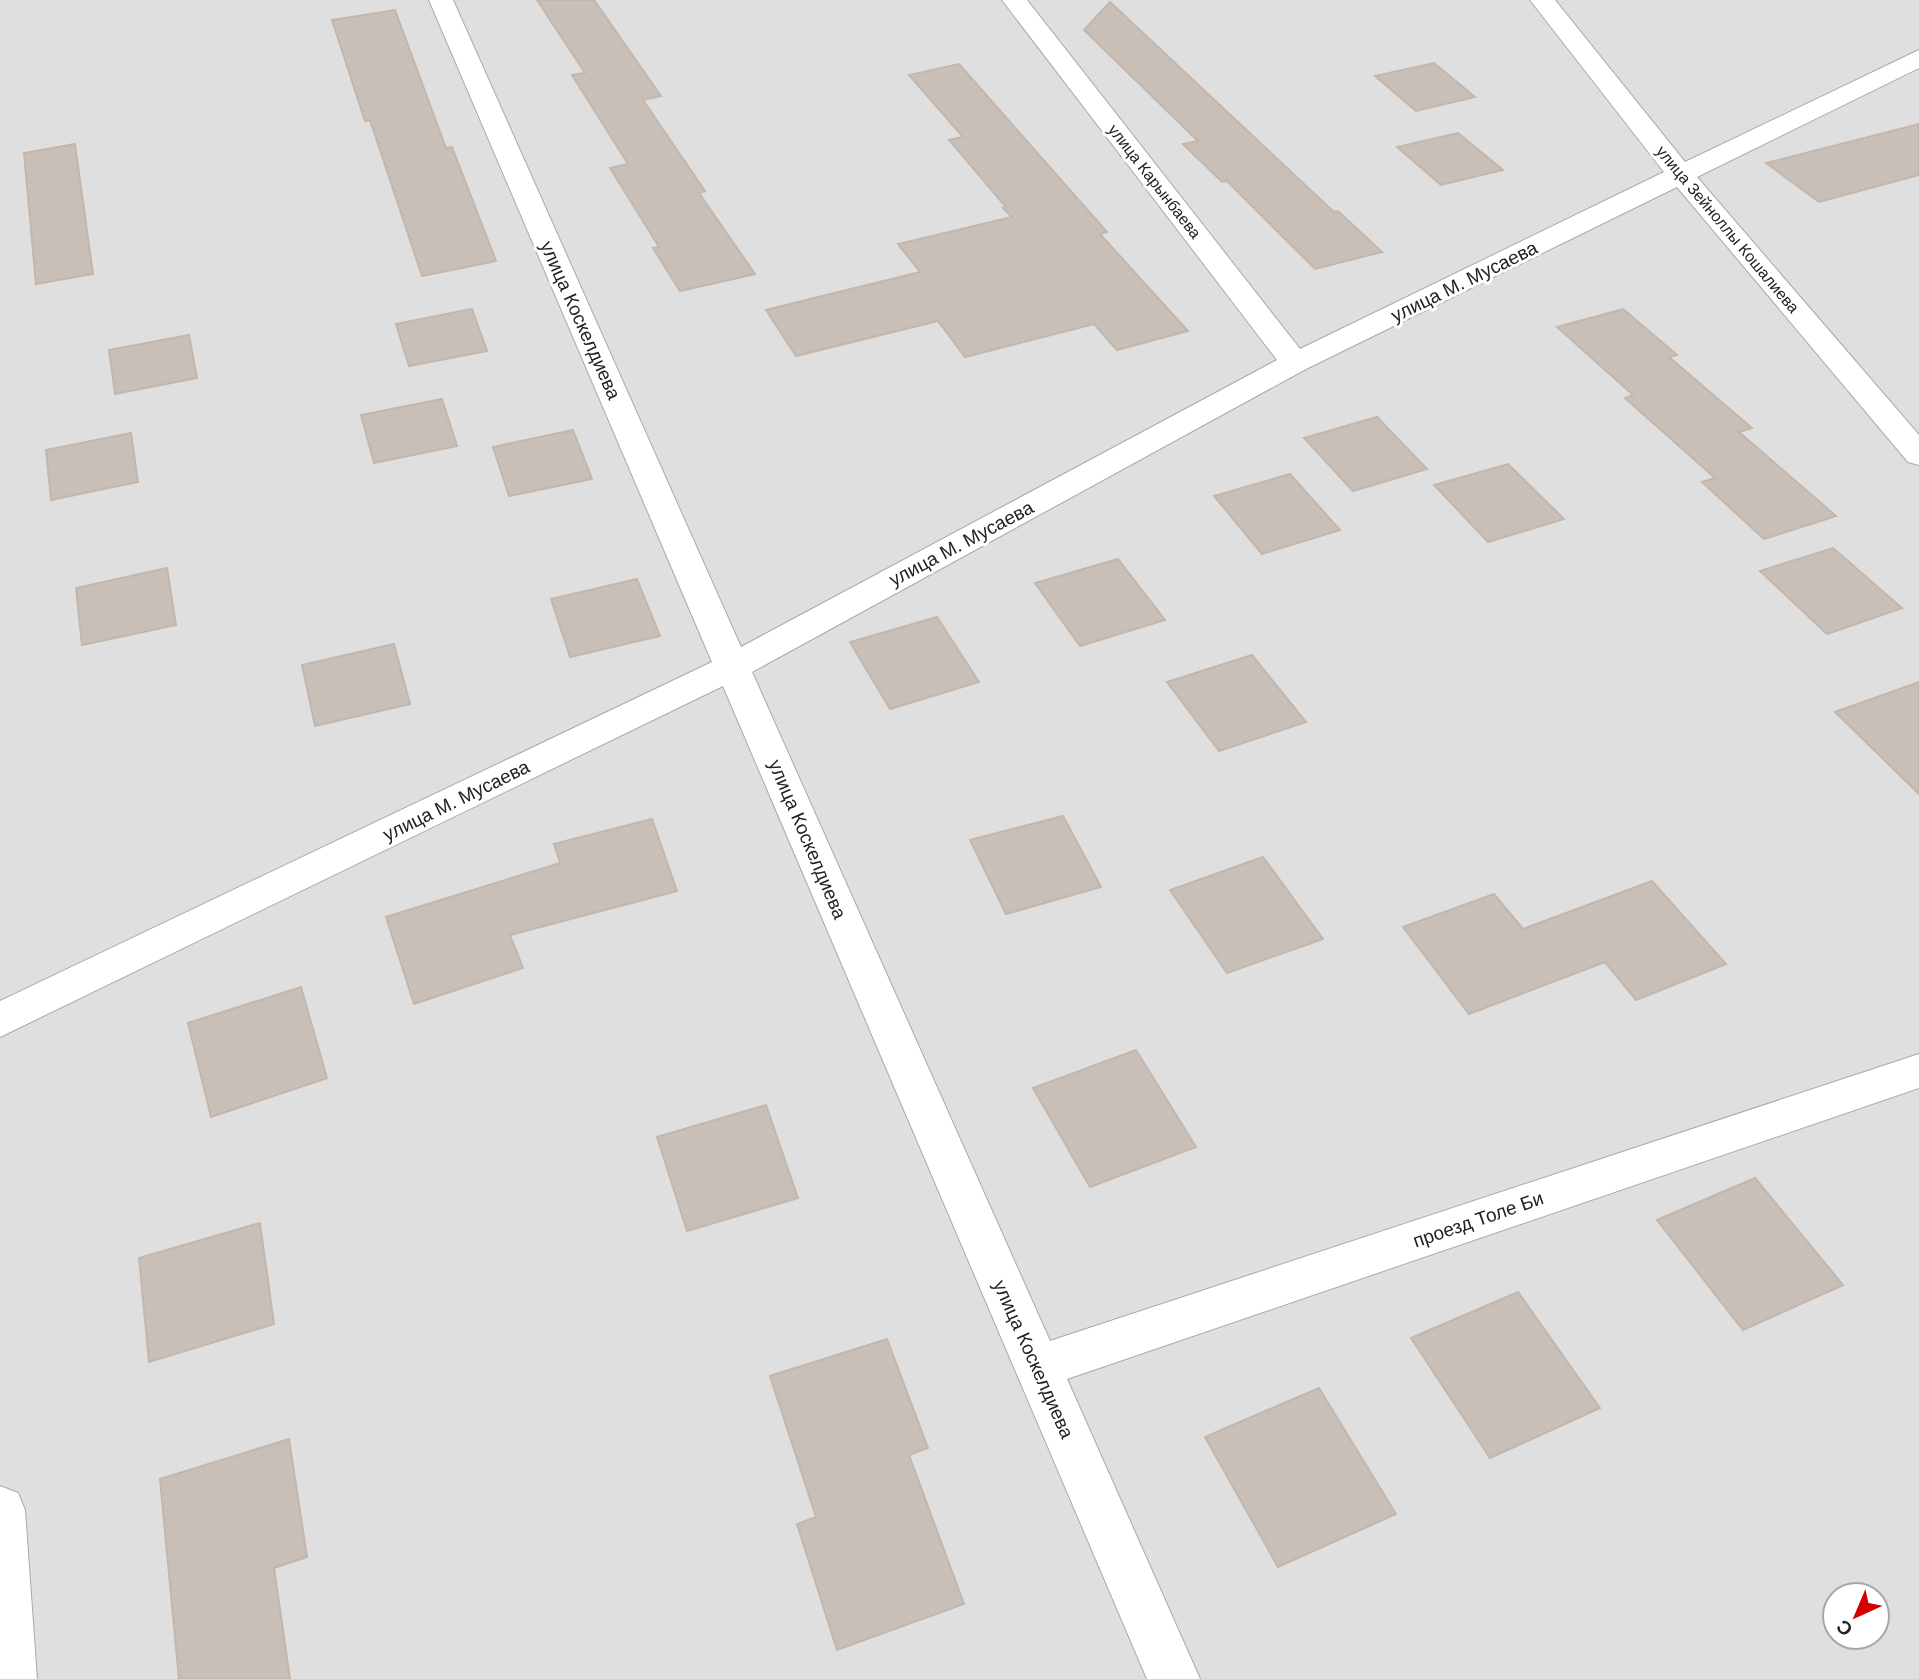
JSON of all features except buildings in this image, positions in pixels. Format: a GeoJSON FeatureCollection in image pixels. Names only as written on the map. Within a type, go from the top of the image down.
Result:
{"type":"FeatureCollection","features":[{"type":"Feature","properties":{"kind":"street","name":"улица Коскелдиева"},"geometry":{"type":"LineString","coordinates":[[441,0],[1174,1679]]}},
{"type":"Feature","properties":{"kind":"street","name":"улица Карынбаева"},"geometry":{"type":"LineString","coordinates":[[1014,0],[1295,363]]}},
{"type":"Feature","properties":{"kind":"street","name":"улица Зейноллы Кошалиева"},"geometry":{"type":"LineString","coordinates":[[1542,0],[1681,175],[1919,455]]}},
{"type":"Feature","properties":{"kind":"street","name":"улица М. Мусаева"},"geometry":{"type":"LineString","coordinates":[[0,1020],[734,666],[1295,363],[1919,58]]}},
{"type":"Feature","properties":{"kind":"street","name":"проезд Толе Би"},"geometry":{"type":"LineString","coordinates":[[1037,1367],[1919,1071]]}},
{"type":"Feature","properties":{"kind":"street"},"geometry":{"type":"LineString","coordinates":[[0,1510],[11,1679]]}},
{"type":"Feature","properties":{"kind":"shaded area"},"geometry":{"type":"Polygon","coordinates":[[[0,0],[1919,0],[1919,1679],[0,1679],[0,0]]]}}]}
